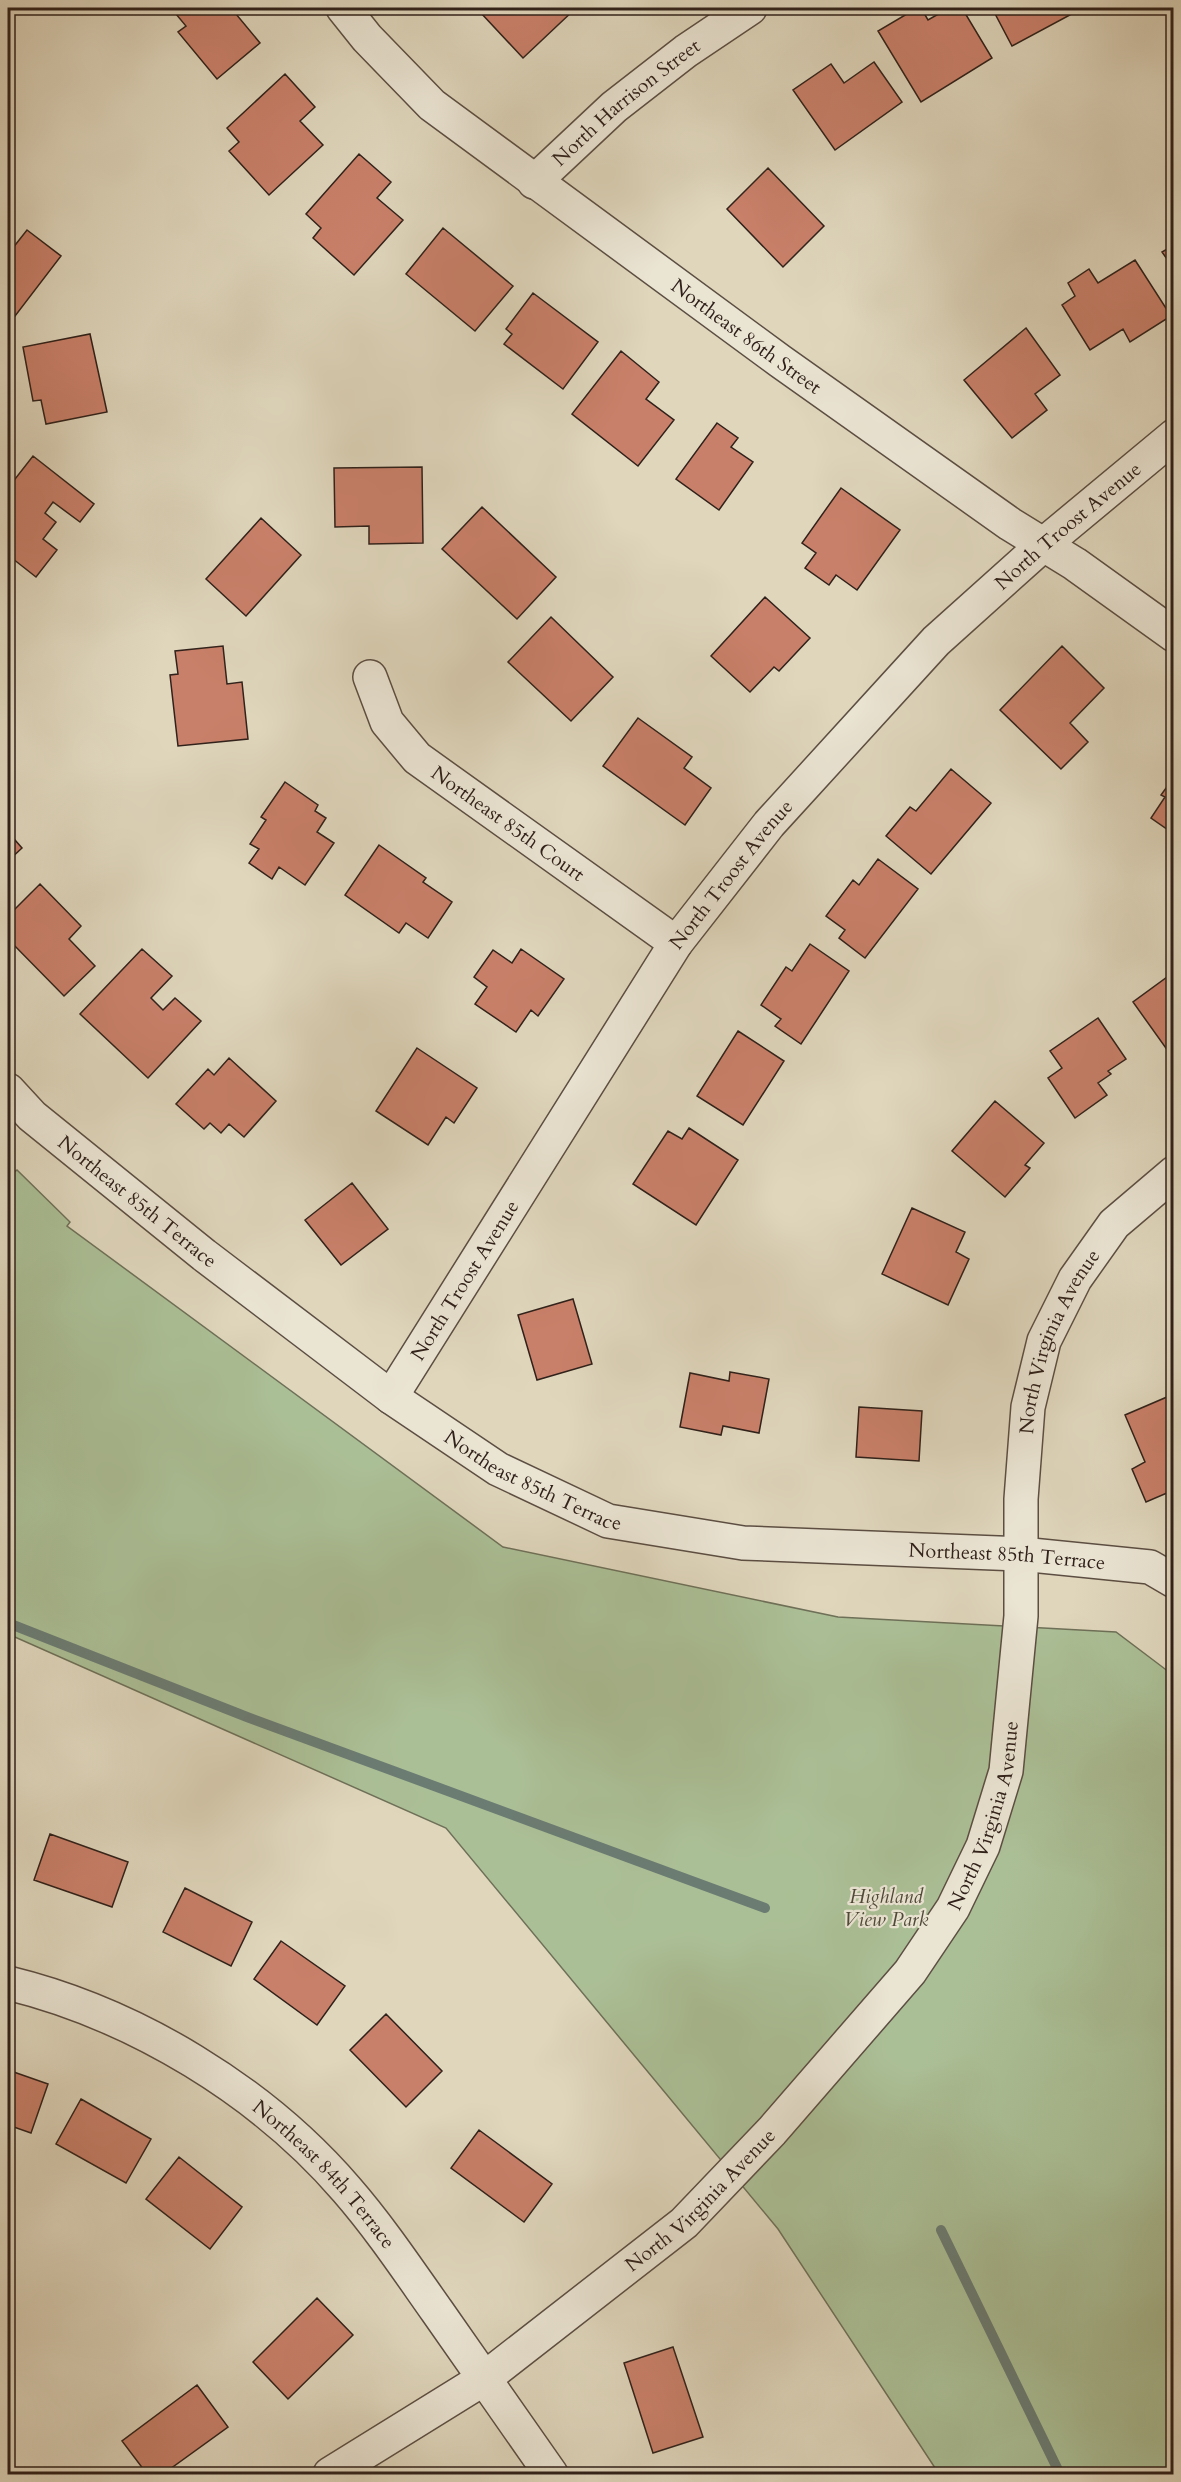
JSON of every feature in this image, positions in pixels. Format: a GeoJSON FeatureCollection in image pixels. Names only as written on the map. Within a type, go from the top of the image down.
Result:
{"type":"FeatureCollection","features":[{"type":"Feature","properties":{"kind":"street","name":"Northeast 86th Street"},"geometry":{"type":"LineString","coordinates":[[343,8],[367,38],[432,105],[534,182],[799,374],[1010,524],[1044,544],[1173,635]]}},
{"type":"Feature","properties":{"kind":"street","name":"North Harrison Street"},"geometry":{"type":"LineString","coordinates":[[534,182],[614,107],[686,51],[750,8]]}},
{"type":"Feature","properties":{"kind":"street","name":"North Troost Avenue"},"geometry":{"type":"LineString","coordinates":[[391,1397],[676,943],[769,824],[936,641],[1044,544],[1173,436]]}},
{"type":"Feature","properties":{"kind":"street","name":"Northeast 85th Court"},"geometry":{"type":"LineString","coordinates":[[370,677],[387,722],[417,758],[676,943]]}},
{"type":"Feature","properties":{"kind":"street","name":"Northeast 85th Terrace"},"geometry":{"type":"LineString","coordinates":[[8,1090],[32,1116],[195,1248],[391,1397],[498,1469],[608,1521],[743,1544],[1022,1554],[1150,1567],[1173,1581]]}},
{"type":"Feature","properties":{"kind":"street","name":"North Virginia Avenue"},"geometry":{"type":"LineString","coordinates":[[330,2475],[485,2378],[684,2223],[771,2131],[910,1972],[953,1908],[983,1846],[1006,1771],[1021,1616],[1021,1499],[1028,1407],[1044,1341],[1075,1279],[1114,1224],[1173,1173]]}},
{"type":"Feature","properties":{"kind":"street","name":"Northeast 84th Terrace"},"geometry":{"type":"LineString","coordinates":[[8,1983],[93,2010],[157,2040],[256,2103],[346,2189],[385,2238],[551,2475]]}},
{"type":"Feature","properties":{"kind":"green space","name":"Highland View Park"},"geometry":{"type":"Polygon","coordinates":[[[8,1169],[12,1174],[17,1170],[70,1222],[67,1226],[503,1547],[838,1617],[1116,1632],[1173,1675],[1173,2474],[939,2474],[778,2229],[446,1828],[8,1634],[8,1169]]]}},
{"type":"Feature","properties":{"kind":"building"},"geometry":{"type":"Polygon","coordinates":[[[171,8],[231,8],[260,43],[217,79],[178,32],[186,26],[171,8]]]}},
{"type":"Feature","properties":{"kind":"building"},"geometry":{"type":"Polygon","coordinates":[[[487,8],[576,8],[523,58],[481,13],[487,8]]]}},
{"type":"Feature","properties":{"kind":"building"},"geometry":{"type":"Polygon","coordinates":[[[917,8],[921,8],[928,20],[949,8],[962,8],[992,58],[921,102],[878,31],[917,8]]]}},
{"type":"Feature","properties":{"kind":"building"},"geometry":{"type":"Polygon","coordinates":[[[992,8],[1081,8],[1081,9],[1012,46],[992,8]]]}},
{"type":"Feature","properties":{"kind":"building"},"geometry":{"type":"Polygon","coordinates":[[[874,62],[902,102],[835,150],[793,90],[831,64],[844,83],[874,62]]]}},
{"type":"Feature","properties":{"kind":"building"},"geometry":{"type":"Polygon","coordinates":[[[285,74],[315,107],[300,121],[323,145],[269,195],[229,151],[239,142],[227,128],[285,74]]]}},
{"type":"Feature","properties":{"kind":"building"},"geometry":{"type":"Polygon","coordinates":[[[359,154],[391,182],[377,198],[403,220],[354,275],[313,238],[321,228],[306,214],[359,154]]]}},
{"type":"Feature","properties":{"kind":"building"},"geometry":{"type":"Polygon","coordinates":[[[768,168],[824,226],[783,267],[727,209],[768,168]]]}},
{"type":"Feature","properties":{"kind":"building"},"geometry":{"type":"Polygon","coordinates":[[[443,228],[513,286],[475,331],[406,274],[443,228]]]}},
{"type":"Feature","properties":{"kind":"building"},"geometry":{"type":"Polygon","coordinates":[[[27,230],[61,256],[12,320],[8,317],[8,245],[12,249],[27,230]]]}},
{"type":"Feature","properties":{"kind":"building"},"geometry":{"type":"Polygon","coordinates":[[[1174,245],[1174,269],[1162,252],[1174,245]]]}},
{"type":"Feature","properties":{"kind":"building"},"geometry":{"type":"Polygon","coordinates":[[[1135,260],[1171,316],[1130,342],[1123,329],[1090,350],[1062,305],[1075,296],[1068,283],[1089,269],[1098,283],[1135,260]]]}},
{"type":"Feature","properties":{"kind":"building"},"geometry":{"type":"Polygon","coordinates":[[[533,293],[598,342],[563,389],[504,344],[512,334],[506,329],[533,293]]]}},
{"type":"Feature","properties":{"kind":"building"},"geometry":{"type":"Polygon","coordinates":[[[1026,328],[1060,375],[1035,394],[1047,410],[1012,438],[964,380],[1026,328]]]}},
{"type":"Feature","properties":{"kind":"building"},"geometry":{"type":"Polygon","coordinates":[[[90,334],[107,412],[46,424],[41,400],[33,401],[23,347],[90,334]]]}},
{"type":"Feature","properties":{"kind":"building"},"geometry":{"type":"Polygon","coordinates":[[[621,351],[659,382],[646,399],[674,420],[638,466],[572,414],[621,351]]]}},
{"type":"Feature","properties":{"kind":"building"},"geometry":{"type":"Polygon","coordinates":[[[717,423],[738,438],[731,447],[753,462],[719,510],[676,479],[717,423]]]}},
{"type":"Feature","properties":{"kind":"building"},"geometry":{"type":"Polygon","coordinates":[[[33,456],[94,504],[80,522],[53,502],[45,513],[56,522],[43,539],[57,550],[36,577],[8,555],[8,488],[33,456]]]}},
{"type":"Feature","properties":{"kind":"building"},"geometry":{"type":"Polygon","coordinates":[[[422,467],[423,543],[369,544],[369,526],[335,527],[334,468],[422,467]]]}},
{"type":"Feature","properties":{"kind":"building"},"geometry":{"type":"Polygon","coordinates":[[[841,488],[900,530],[857,590],[836,575],[829,585],[805,568],[816,553],[802,543],[841,488]]]}},
{"type":"Feature","properties":{"kind":"building"},"geometry":{"type":"Polygon","coordinates":[[[482,507],[556,577],[517,619],[442,549],[482,507]]]}},
{"type":"Feature","properties":{"kind":"building"},"geometry":{"type":"Polygon","coordinates":[[[261,518],[301,555],[246,616],[206,579],[261,518]]]}},
{"type":"Feature","properties":{"kind":"building"},"geometry":{"type":"Polygon","coordinates":[[[765,597],[810,638],[779,671],[774,667],[750,692],[711,656],[765,597]]]}},
{"type":"Feature","properties":{"kind":"building"},"geometry":{"type":"Polygon","coordinates":[[[551,617],[613,677],[571,721],[508,662],[551,617]]]}},
{"type":"Feature","properties":{"kind":"building"},"geometry":{"type":"Polygon","coordinates":[[[223,646],[227,684],[242,682],[248,739],[178,746],[170,675],[178,674],[175,651],[223,646]]]}},
{"type":"Feature","properties":{"kind":"building"},"geometry":{"type":"Polygon","coordinates":[[[1062,646],[1104,688],[1070,723],[1088,742],[1061,769],[1000,710],[1062,646]]]}},
{"type":"Feature","properties":{"kind":"building"},"geometry":{"type":"Polygon","coordinates":[[[638,718],[692,757],[684,768],[711,788],[685,825],[603,766],[638,718]]]}},
{"type":"Feature","properties":{"kind":"building"},"geometry":{"type":"Polygon","coordinates":[[[951,769],[991,803],[931,874],[886,836],[910,807],[916,811],[951,769]]]}},
{"type":"Feature","properties":{"kind":"building"},"geometry":{"type":"Polygon","coordinates":[[[1174,777],[1174,834],[1151,818],[1165,797],[1161,795],[1174,777]]]}},
{"type":"Feature","properties":{"kind":"building"},"geometry":{"type":"Polygon","coordinates":[[[285,782],[318,805],[315,811],[326,818],[317,832],[334,843],[305,885],[279,867],[272,879],[249,863],[259,849],[250,844],[266,820],[261,817],[285,782]]]}},
{"type":"Feature","properties":{"kind":"building"},"geometry":{"type":"Polygon","coordinates":[[[8,832],[22,848],[8,861],[8,832]]]}},
{"type":"Feature","properties":{"kind":"building"},"geometry":{"type":"Polygon","coordinates":[[[379,845],[426,878],[423,882],[452,902],[428,938],[406,923],[399,933],[345,895],[379,845]]]}},
{"type":"Feature","properties":{"kind":"building"},"geometry":{"type":"Polygon","coordinates":[[[878,859],[918,889],[865,958],[839,938],[845,930],[826,916],[853,880],[859,885],[878,859]]]}},
{"type":"Feature","properties":{"kind":"building"},"geometry":{"type":"Polygon","coordinates":[[[40,884],[81,926],[69,939],[95,966],[64,996],[8,939],[8,916],[40,884]]]}},
{"type":"Feature","properties":{"kind":"building"},"geometry":{"type":"Polygon","coordinates":[[[810,944],[849,971],[801,1044],[775,1026],[781,1019],[761,1005],[786,967],[792,971],[810,944]]]}},
{"type":"Feature","properties":{"kind":"building"},"geometry":{"type":"Polygon","coordinates":[[[142,949],[172,976],[151,998],[163,1010],[175,998],[201,1021],[148,1078],[80,1014],[142,949]]]}},
{"type":"Feature","properties":{"kind":"building"},"geometry":{"type":"Polygon","coordinates":[[[521,949],[564,979],[538,1016],[531,1010],[516,1032],[475,1004],[487,987],[474,977],[493,950],[512,963],[521,949]]]}},
{"type":"Feature","properties":{"kind":"building"},"geometry":{"type":"Polygon","coordinates":[[[1174,972],[1174,1047],[1168,1051],[1133,1002],[1174,972]]]}},
{"type":"Feature","properties":{"kind":"building"},"geometry":{"type":"Polygon","coordinates":[[[1098,1018],[1126,1059],[1108,1071],[1111,1074],[1098,1083],[1107,1095],[1075,1118],[1048,1078],[1062,1068],[1050,1051],[1098,1018]]]}},
{"type":"Feature","properties":{"kind":"building"},"geometry":{"type":"Polygon","coordinates":[[[738,1031],[784,1061],[743,1125],[697,1096],[738,1031]]]}},
{"type":"Feature","properties":{"kind":"building"},"geometry":{"type":"Polygon","coordinates":[[[417,1048],[477,1088],[454,1123],[446,1117],[428,1145],[376,1111],[417,1048]]]}},
{"type":"Feature","properties":{"kind":"building"},"geometry":{"type":"Polygon","coordinates":[[[229,1058],[276,1101],[244,1137],[229,1124],[221,1133],[210,1123],[204,1129],[176,1104],[208,1069],[214,1075],[229,1058]]]}},
{"type":"Feature","properties":{"kind":"building"},"geometry":{"type":"Polygon","coordinates":[[[995,1101],[1044,1143],[1025,1165],[1030,1168],[1005,1197],[952,1151],[995,1101]]]}},
{"type":"Feature","properties":{"kind":"building"},"geometry":{"type":"Polygon","coordinates":[[[689,1128],[738,1160],[696,1225],[633,1184],[668,1131],[682,1139],[689,1128]]]}},
{"type":"Feature","properties":{"kind":"building"},"geometry":{"type":"Polygon","coordinates":[[[352,1183],[388,1229],[341,1265],[305,1220],[352,1183]]]}},
{"type":"Feature","properties":{"kind":"building"},"geometry":{"type":"Polygon","coordinates":[[[912,1208],[965,1232],[956,1252],[969,1259],[948,1305],[882,1274],[912,1208]]]}},
{"type":"Feature","properties":{"kind":"building"},"geometry":{"type":"Polygon","coordinates":[[[573,1299],[592,1364],[537,1380],[518,1315],[573,1299]]]}},
{"type":"Feature","properties":{"kind":"building"},"geometry":{"type":"Polygon","coordinates":[[[730,1372],[769,1379],[759,1433],[723,1426],[721,1435],[680,1427],[690,1373],[729,1381],[730,1372]]]}},
{"type":"Feature","properties":{"kind":"building"},"geometry":{"type":"Polygon","coordinates":[[[1174,1394],[1174,1490],[1146,1502],[1132,1469],[1145,1462],[1125,1415],[1174,1394]]]}},
{"type":"Feature","properties":{"kind":"building"},"geometry":{"type":"Polygon","coordinates":[[[859,1407],[922,1411],[919,1461],[856,1457],[859,1407]]]}},
{"type":"Feature","properties":{"kind":"building"},"geometry":{"type":"Polygon","coordinates":[[[8,1821],[12,1821],[8,1850],[8,1821]]]}},
{"type":"Feature","properties":{"kind":"building"},"geometry":{"type":"Polygon","coordinates":[[[50,1834],[128,1862],[112,1907],[34,1880],[50,1834]]]}},
{"type":"Feature","properties":{"kind":"building"},"geometry":{"type":"Polygon","coordinates":[[[185,1888],[252,1922],[231,1966],[163,1932],[185,1888]]]}},
{"type":"Feature","properties":{"kind":"building"},"geometry":{"type":"Polygon","coordinates":[[[281,1941],[345,1986],[317,2025],[254,1979],[281,1941]]]}},
{"type":"Feature","properties":{"kind":"building"},"geometry":{"type":"Polygon","coordinates":[[[386,2014],[442,2071],[406,2107],[350,2050],[386,2014]]]}},
{"type":"Feature","properties":{"kind":"building"},"geometry":{"type":"Polygon","coordinates":[[[8,2070],[48,2084],[31,2133],[8,2125],[8,2070]]]}},
{"type":"Feature","properties":{"kind":"building"},"geometry":{"type":"Polygon","coordinates":[[[81,2099],[151,2139],[126,2183],[56,2144],[81,2099]]]}},
{"type":"Feature","properties":{"kind":"building"},"geometry":{"type":"Polygon","coordinates":[[[479,2130],[552,2184],[524,2222],[451,2168],[479,2130]]]}},
{"type":"Feature","properties":{"kind":"building"},"geometry":{"type":"Polygon","coordinates":[[[179,2157],[242,2207],[210,2249],[146,2199],[179,2157]]]}},
{"type":"Feature","properties":{"kind":"building"},"geometry":{"type":"Polygon","coordinates":[[[317,2298],[353,2335],[288,2399],[253,2362],[317,2298]]]}},
{"type":"Feature","properties":{"kind":"building"},"geometry":{"type":"Polygon","coordinates":[[[673,2347],[703,2437],[653,2453],[624,2363],[673,2347]]]}},
{"type":"Feature","properties":{"kind":"building"},"geometry":{"type":"Polygon","coordinates":[[[197,2385],[228,2427],[163,2474],[147,2474],[122,2441],[197,2385]]]}},
{"type":"Feature","properties":{"kind":"waterway"},"geometry":{"type":"LineString","coordinates":[[8,1623],[247,1717],[765,1908]]}},
{"type":"Feature","properties":{"kind":"waterway"},"geometry":{"type":"LineString","coordinates":[[941,2230],[1060,2474]]}}]}
